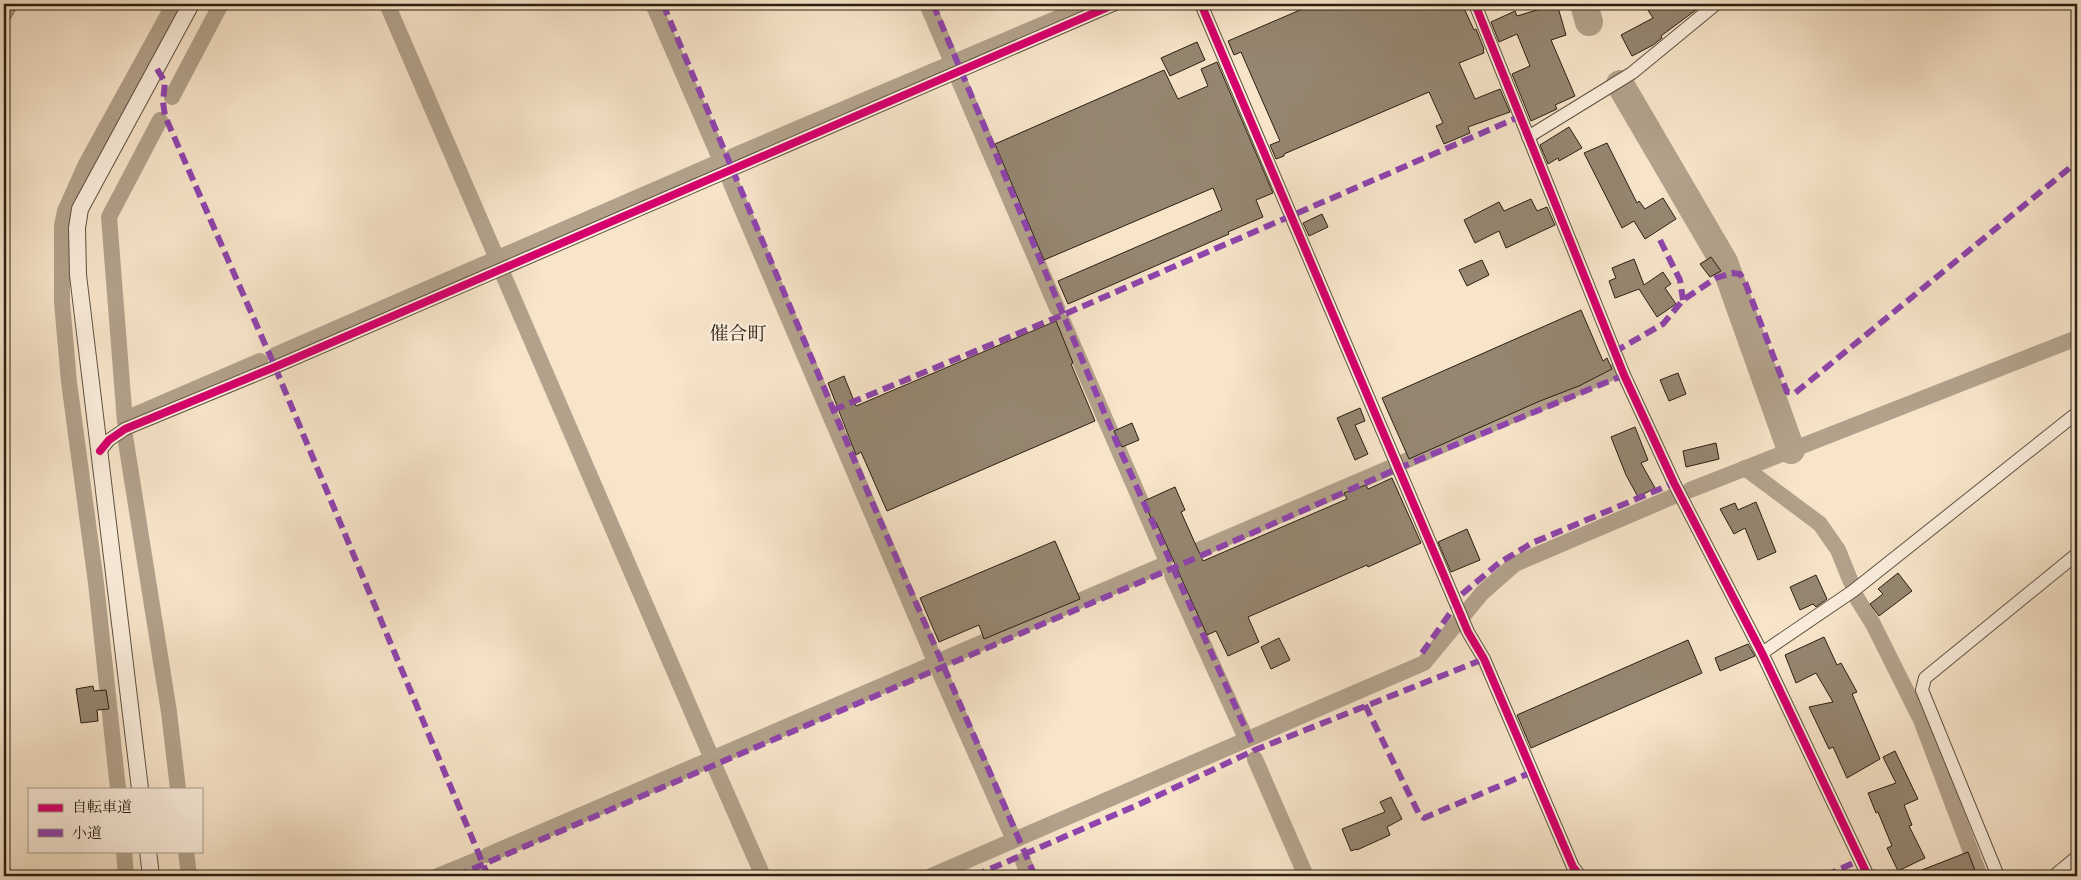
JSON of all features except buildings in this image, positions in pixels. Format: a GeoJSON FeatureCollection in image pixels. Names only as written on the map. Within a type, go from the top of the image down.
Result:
{"type":"FeatureCollection","features":[{"type":"Feature","properties":{"kind":"street"},"geometry":{"type":"LineString","coordinates":[[140,788],[78,275],[77,228],[80,209],[191,4]]}},
{"type":"Feature","properties":{"kind":"street"},"geometry":{"type":"LineString","coordinates":[[100,451],[109,440],[125,429],[284,363],[1115,4]]}},
{"type":"Feature","properties":{"kind":"street"},"geometry":{"type":"LineString","coordinates":[[1201,4],[1468,632],[1484,659],[1573,867],[1580,876]]}},
{"type":"Feature","properties":{"kind":"street"},"geometry":{"type":"LineString","coordinates":[[1475,4],[1624,375],[1674,482],[1762,653],[1868,876]]}},
{"type":"Feature","properties":{"kind":"street"},"geometry":{"type":"LineString","coordinates":[[1528,137],[1632,73],[1716,4]]}},
{"type":"Feature","properties":{"kind":"street"},"geometry":{"type":"LineString","coordinates":[[1762,653],[1853,591],[2077,413]]}},
{"type":"Feature","properties":{"kind":"street"},"geometry":{"type":"LineString","coordinates":[[1998,876],[1922,690],[1925,678],[2077,554]]}},
{"type":"Feature","properties":{"kind":"street"},"geometry":{"type":"LineString","coordinates":[[148,852],[151,876]]}},
{"type":"Feature","properties":{"kind":"street"},"geometry":{"type":"LineString","coordinates":[[2054,876],[2077,857]]}},
{"type":"Feature","properties":{"kind":"shaded area"},"geometry":{"type":"Polygon","coordinates":[[[4,4],[19,4],[4,29],[4,4]]]}},
{"type":"Feature","properties":{"kind":"waterway"},"geometry":{"type":"LineString","coordinates":[[118,788],[96,583],[69,382],[62,302],[62,226],[65,211],[86,164],[174,4]]}},
{"type":"Feature","properties":{"kind":"waterway"},"geometry":{"type":"LineString","coordinates":[[172,97],[221,4]]}},
{"type":"Feature","properties":{"kind":"waterway"},"geometry":{"type":"LineString","coordinates":[[387,4],[498,261]]}},
{"type":"Feature","properties":{"kind":"waterway"},"geometry":{"type":"LineString","coordinates":[[653,4],[718,154]]}},
{"type":"Feature","properties":{"kind":"waterway"},"geometry":{"type":"LineString","coordinates":[[927,4],[951,60]]}},
{"type":"Feature","properties":{"kind":"waterway"},"geometry":{"type":"LineString","coordinates":[[961,59],[1091,4]]}},
{"type":"Feature","properties":{"kind":"waterway"},"geometry":{"type":"LineString","coordinates":[[1584,4],[1589,22]]}},
{"type":"Feature","properties":{"kind":"waterway"},"geometry":{"type":"LineString","coordinates":[[733,156],[952,63]]}},
{"type":"Feature","properties":{"kind":"waterway"},"geometry":{"type":"LineString","coordinates":[[958,78],[1057,308]]}},
{"type":"Feature","properties":{"kind":"waterway"},"geometry":{"type":"LineString","coordinates":[[1620,84],[1724,262],[1791,450]]}},
{"type":"Feature","properties":{"kind":"waterway"},"geometry":{"type":"LineString","coordinates":[[125,422],[109,217],[160,120]]}},
{"type":"Feature","properties":{"kind":"waterway"},"geometry":{"type":"LineString","coordinates":[[275,355],[721,161]]}},
{"type":"Feature","properties":{"kind":"waterway"},"geometry":{"type":"LineString","coordinates":[[730,181],[935,661]]}},
{"type":"Feature","properties":{"kind":"waterway"},"geometry":{"type":"LineString","coordinates":[[502,272],[713,761]]}},
{"type":"Feature","properties":{"kind":"waterway"},"geometry":{"type":"LineString","coordinates":[[1063,322],[1166,559]]}},
{"type":"Feature","properties":{"kind":"waterway"},"geometry":{"type":"LineString","coordinates":[[1690,490],[2077,338]]}},
{"type":"Feature","properties":{"kind":"waterway"},"geometry":{"type":"LineString","coordinates":[[125,419],[260,361]]}},
{"type":"Feature","properties":{"kind":"waterway"},"geometry":{"type":"LineString","coordinates":[[1403,462],[1613,372]]}},
{"type":"Feature","properties":{"kind":"waterway"},"geometry":{"type":"LineString","coordinates":[[125,436],[169,712],[178,788]]}},
{"type":"Feature","properties":{"kind":"waterway"},"geometry":{"type":"LineString","coordinates":[[1182,557],[1394,466]]}},
{"type":"Feature","properties":{"kind":"waterway"},"geometry":{"type":"LineString","coordinates":[[1745,468],[1820,524],[1838,550],[1851,582]]}},
{"type":"Feature","properties":{"kind":"waterway"},"geometry":{"type":"LineString","coordinates":[[931,876],[1424,663],[1482,593],[1515,564],[1672,497]]}},
{"type":"Feature","properties":{"kind":"waterway"},"geometry":{"type":"LineString","coordinates":[[946,658],[1163,565]]}},
{"type":"Feature","properties":{"kind":"waterway"},"geometry":{"type":"LineString","coordinates":[[1172,575],[1243,732]]}},
{"type":"Feature","properties":{"kind":"waterway"},"geometry":{"type":"LineString","coordinates":[[1855,595],[1873,624],[1921,720],[1980,876]]}},
{"type":"Feature","properties":{"kind":"waterway"},"geometry":{"type":"LineString","coordinates":[[488,855],[935,663]]}},
{"type":"Feature","properties":{"kind":"waterway"},"geometry":{"type":"LineString","coordinates":[[940,673],[1014,840]]}},
{"type":"Feature","properties":{"kind":"waterway"},"geometry":{"type":"LineString","coordinates":[[1255,759],[1306,876]]}},
{"type":"Feature","properties":{"kind":"waterway"},"geometry":{"type":"LineString","coordinates":[[715,767],[763,876]]}},
{"type":"Feature","properties":{"kind":"waterway"},"geometry":{"type":"LineString","coordinates":[[124,852],[126,876]]}},
{"type":"Feature","properties":{"kind":"waterway"},"geometry":{"type":"LineString","coordinates":[[186,852],[189,876]]}},
{"type":"Feature","properties":{"kind":"waterway"},"geometry":{"type":"LineString","coordinates":[[438,876],[477,860]]}},
{"type":"Feature","properties":{"kind":"waterway"},"geometry":{"type":"LineString","coordinates":[[1023,861],[1029,876]]}},
{"type":"Feature","properties":{"kind":"marked path"},"geometry":{"type":"LineString","coordinates":[[663,4],[869,495],[1035,876]]}},
{"type":"Feature","properties":{"kind":"marked path"},"geometry":{"type":"LineString","coordinates":[[933,4],[1117,443],[1255,750]]}},
{"type":"Feature","properties":{"kind":"marked path"},"geometry":{"type":"LineString","coordinates":[[157,69],[165,82],[163,102],[165,116],[275,367],[488,876]]}},
{"type":"Feature","properties":{"kind":"marked path"},"geometry":{"type":"LineString","coordinates":[[833,410],[1065,314],[1521,116]]}},
{"type":"Feature","properties":{"kind":"marked path"},"geometry":{"type":"LineString","coordinates":[[1614,352],[1663,324],[1683,300],[1716,278],[1732,273],[1740,274],[1745,282],[1787,392],[1795,393],[2077,162]]}},
{"type":"Feature","properties":{"kind":"marked path"},"geometry":{"type":"LineString","coordinates":[[1660,240],[1680,280],[1683,300]]}},
{"type":"Feature","properties":{"kind":"marked path"},"geometry":{"type":"LineString","coordinates":[[456,876],[1173,568],[1399,468],[1624,375]]}},
{"type":"Feature","properties":{"kind":"marked path"},"geometry":{"type":"LineString","coordinates":[[1422,653],[1453,609],[1455,600],[1499,563],[1532,543],[1674,483]]}},
{"type":"Feature","properties":{"kind":"marked path"},"geometry":{"type":"LineString","coordinates":[[974,876],[1142,803],[1255,750],[1484,659]]}},
{"type":"Feature","properties":{"kind":"marked path"},"geometry":{"type":"LineString","coordinates":[[1365,705],[1419,814],[1424,818],[1532,772]]}},
{"type":"Feature","properties":{"kind":"marked path"},"geometry":{"type":"LineString","coordinates":[[1825,876],[1860,860]]}},
{"type":"Feature","properties":{"kind":"cycle path"},"geometry":{"type":"LineString","coordinates":[[100,451],[109,440],[125,429],[275,367],[1115,4]]}},
{"type":"Feature","properties":{"kind":"cycle path"},"geometry":{"type":"LineString","coordinates":[[1201,4],[1468,632],[1484,659],[1573,867],[1580,876]]}},
{"type":"Feature","properties":{"kind":"cycle path"},"geometry":{"type":"LineString","coordinates":[[1475,4],[1624,375],[1674,483],[1762,653],[1868,876]]}},
{"type":"Feature","properties":{"kind":"district","name":"催合町"},"geometry":{"type":"Point","coordinates":[738,333]}}]}
